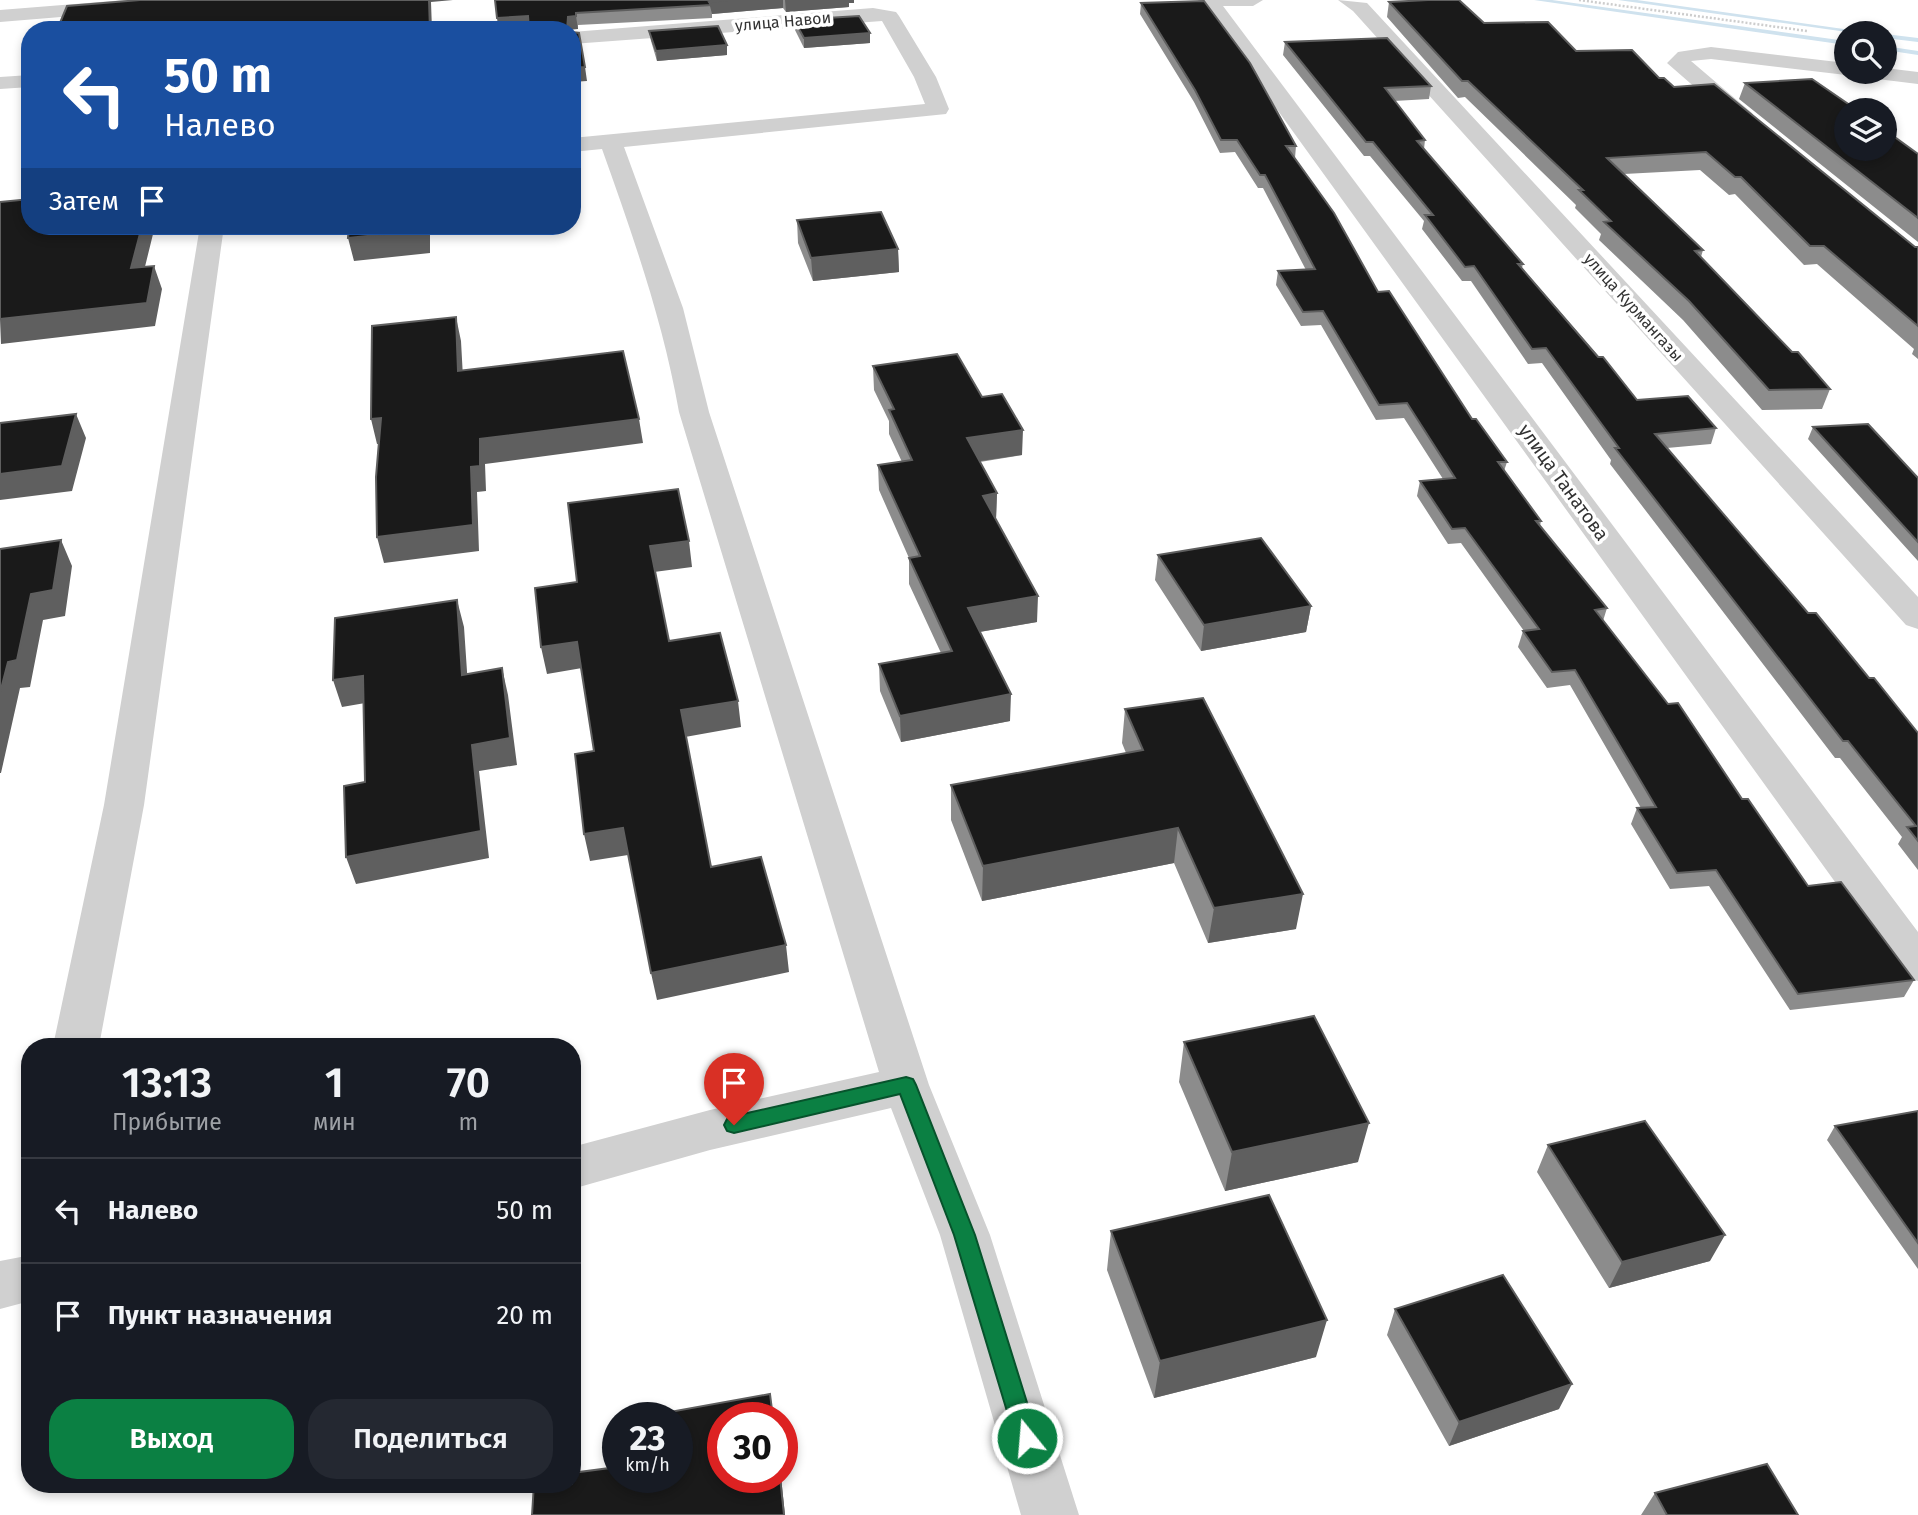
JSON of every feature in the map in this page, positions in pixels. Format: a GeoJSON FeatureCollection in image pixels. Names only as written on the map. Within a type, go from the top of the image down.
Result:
{"type":"FeatureCollection","features":[{"type":"Feature","properties":{"kind":"street"},"geometry":{"type":"LineString","coordinates":[[0,16],[195,0]]}},
{"type":"Feature","properties":{"kind":"street"},"geometry":{"type":"LineString","coordinates":[[1208,0],[1254,0]]}},
{"type":"Feature","properties":{"kind":"street","name":"улица Танатова"},"geometry":{"type":"LineString","coordinates":[[1208,0],[1918,964]]}},
{"type":"Feature","properties":{"kind":"street","name":"улица Курмангазы"},"geometry":{"type":"LineString","coordinates":[[1348,0],[1360,7],[1918,618]]}},
{"type":"Feature","properties":{"kind":"street","name":"улица Навои"},"geometry":{"type":"LineString","coordinates":[[581,37],[873,14],[889,16],[925,77],[938,109],[591,143]]}},
{"type":"Feature","properties":{"kind":"street"},"geometry":{"type":"LineString","coordinates":[[1761,131],[1677,63],[1685,56],[1711,53],[1834,68]]}},
{"type":"Feature","properties":{"kind":"street"},"geometry":{"type":"LineString","coordinates":[[1897,75],[1918,78]]}},
{"type":"Feature","properties":{"kind":"street"},"geometry":{"type":"LineString","coordinates":[[0,83],[21,82]]}},
{"type":"Feature","properties":{"kind":"street"},"geometry":{"type":"LineString","coordinates":[[591,143],[658,270],[687,371],[694,412],[906,1085],[965,1235],[1050,1515]]}},
{"type":"Feature","properties":{"kind":"street"},"geometry":{"type":"LineString","coordinates":[[78,1038],[124,806],[211,235]]}},
{"type":"Feature","properties":{"kind":"street"},"geometry":{"type":"LineString","coordinates":[[581,1166],[710,1130],[906,1085]]}},
{"type":"Feature","properties":{"kind":"path"},"geometry":{"type":"LineString","coordinates":[[1579,0],[1819,33]]}},
{"type":"Feature","properties":{"kind":"building"},"geometry":{"type":"Polygon","coordinates":[[[140,0],[429,0],[430,21],[61,21],[67,6],[140,0]]]}},
{"type":"Feature","properties":{"kind":"building"},"geometry":{"type":"Polygon","coordinates":[[[495,0],[729,0],[709,2],[711,5],[576,13],[576,16],[568,17],[568,21],[528,21],[528,16],[497,18],[495,0]]]}},
{"type":"Feature","properties":{"kind":"building"},"geometry":{"type":"Polygon","coordinates":[[[1459,0],[1484,23],[1548,22],[1576,51],[1632,50],[1659,78],[1664,78],[1674,87],[1714,84],[1918,247],[1918,326],[1824,246],[1810,246],[1741,177],[1735,177],[1706,152],[1607,158],[1703,250],[1695,251],[1792,352],[1798,352],[1830,389],[1769,390],[1689,301],[1604,222],[1611,221],[1579,190],[1583,190],[1468,81],[1462,81],[1389,2],[1459,0]]]}},
{"type":"Feature","properties":{"kind":"building"},"geometry":{"type":"Polygon","coordinates":[[[1204,1],[1250,63],[1296,146],[1286,146],[1334,213],[1378,292],[1389,291],[1472,419],[1476,419],[1507,462],[1498,462],[1541,521],[1536,521],[1607,608],[1595,610],[1668,704],[1678,703],[1742,799],[1748,799],[1808,886],[1841,882],[1914,980],[1798,994],[1716,870],[1677,873],[1637,808],[1656,807],[1575,670],[1552,672],[1523,631],[1539,629],[1465,528],[1452,529],[1420,481],[1455,478],[1407,403],[1379,405],[1323,311],[1303,312],[1278,271],[1315,269],[1265,175],[1260,175],[1237,140],[1221,140],[1195,90],[1141,3],[1204,1]]]}},
{"type":"Feature","properties":{"kind":"building"},"geometry":{"type":"Polygon","coordinates":[[[859,16],[870,33],[804,38],[794,20],[859,16]]]}},
{"type":"Feature","properties":{"kind":"building"},"geometry":{"type":"Polygon","coordinates":[[[718,26],[727,45],[656,51],[649,31],[718,26]]]}},
{"type":"Feature","properties":{"kind":"building"},"geometry":{"type":"Polygon","coordinates":[[[1387,38],[1431,86],[1385,88],[1425,140],[1417,141],[1523,264],[1518,264],[1598,357],[1603,357],[1637,400],[1688,396],[1716,428],[1655,434],[1808,613],[1816,613],[1918,733],[1918,841],[1907,827],[1916,826],[1848,741],[1843,741],[1615,448],[1619,448],[1546,348],[1532,349],[1474,266],[1465,267],[1425,215],[1433,215],[1373,142],[1366,142],[1285,42],[1387,38]]]}},
{"type":"Feature","properties":{"kind":"building"},"geometry":{"type":"Polygon","coordinates":[[[581,44],[585,67],[581,67],[581,44]]]}},
{"type":"Feature","properties":{"kind":"building"},"geometry":{"type":"Polygon","coordinates":[[[1812,79],[1840,98],[1834,98],[1834,152],[1745,83],[1812,79]]]}},
{"type":"Feature","properties":{"kind":"building"},"geometry":{"type":"Polygon","coordinates":[[[1897,139],[1918,154],[1918,218],[1845,161],[1897,161],[1897,139]]]}},
{"type":"Feature","properties":{"kind":"building"},"geometry":{"type":"Polygon","coordinates":[[[21,200],[21,235],[140,235],[131,268],[154,266],[147,303],[0,319],[0,202],[21,200]]]}},
{"type":"Feature","properties":{"kind":"building"},"geometry":{"type":"Polygon","coordinates":[[[881,212],[898,249],[811,258],[797,220],[881,212]]]}},
{"type":"Feature","properties":{"kind":"building"},"geometry":{"type":"Polygon","coordinates":[[[348,235],[377,235],[348,238],[348,235]]]}},
{"type":"Feature","properties":{"kind":"building"},"geometry":{"type":"Polygon","coordinates":[[[456,317],[458,371],[623,351],[639,419],[480,439],[480,466],[471,467],[473,525],[377,537],[376,477],[381,418],[371,419],[372,326],[456,317]]]}},
{"type":"Feature","properties":{"kind":"building"},"geometry":{"type":"Polygon","coordinates":[[[957,354],[982,397],[1002,394],[1023,430],[967,438],[997,493],[983,496],[1038,596],[968,608],[1011,694],[900,716],[879,664],[952,651],[909,558],[920,556],[878,465],[912,460],[889,410],[894,409],[873,366],[957,354]]]}},
{"type":"Feature","properties":{"kind":"building"},"geometry":{"type":"Polygon","coordinates":[[[76,414],[62,466],[0,474],[0,423],[76,414]]]}},
{"type":"Feature","properties":{"kind":"building"},"geometry":{"type":"Polygon","coordinates":[[[1868,424],[1918,478],[1918,542],[1813,427],[1868,424]]]}},
{"type":"Feature","properties":{"kind":"building"},"geometry":{"type":"Polygon","coordinates":[[[678,489],[689,541],[650,546],[669,641],[720,633],[738,701],[681,710],[711,867],[761,857],[786,945],[651,973],[623,828],[584,834],[575,754],[594,751],[577,642],[541,647],[535,588],[577,582],[568,503],[678,489]]]}},
{"type":"Feature","properties":{"kind":"building"},"geometry":{"type":"Polygon","coordinates":[[[1261,538],[1311,606],[1204,625],[1158,555],[1261,538]]]}},
{"type":"Feature","properties":{"kind":"building"},"geometry":{"type":"Polygon","coordinates":[[[61,540],[53,590],[31,594],[17,660],[8,662],[0,693],[0,549],[61,540]]]}},
{"type":"Feature","properties":{"kind":"building"},"geometry":{"type":"Polygon","coordinates":[[[457,600],[462,675],[502,668],[510,738],[472,745],[481,831],[346,857],[344,786],[365,782],[363,676],[333,680],[335,618],[457,600]]]}},
{"type":"Feature","properties":{"kind":"building"},"geometry":{"type":"Polygon","coordinates":[[[1203,698],[1303,894],[1214,908],[1178,828],[983,866],[951,785],[1143,750],[1125,709],[1203,698]]]}},
{"type":"Feature","properties":{"kind":"building"},"geometry":{"type":"Polygon","coordinates":[[[1314,1016],[1369,1123],[1232,1152],[1184,1042],[1314,1016]]]}},
{"type":"Feature","properties":{"kind":"building"},"geometry":{"type":"Polygon","coordinates":[[[1918,1111],[1918,1243],[1835,1126],[1918,1111]]]}},
{"type":"Feature","properties":{"kind":"building"},"geometry":{"type":"Polygon","coordinates":[[[1645,1121],[1725,1235],[1622,1262],[1548,1145],[1645,1121]]]}},
{"type":"Feature","properties":{"kind":"building"},"geometry":{"type":"Polygon","coordinates":[[[1269,1195],[1327,1320],[1160,1361],[1111,1231],[1269,1195]]]}},
{"type":"Feature","properties":{"kind":"building"},"geometry":{"type":"Polygon","coordinates":[[[1503,1275],[1572,1384],[1459,1422],[1395,1309],[1503,1275]]]}},
{"type":"Feature","properties":{"kind":"building"},"geometry":{"type":"Polygon","coordinates":[[[770,1394],[771,1402],[725,1402],[770,1394]]]}},
{"type":"Feature","properties":{"kind":"building"},"geometry":{"type":"Polygon","coordinates":[[[707,1405],[707,1493],[782,1493],[784,1515],[532,1515],[533,1493],[581,1493],[581,1472],[602,1469],[602,1493],[693,1493],[693,1408],[707,1405]]]}},
{"type":"Feature","properties":{"kind":"building"},"geometry":{"type":"Polygon","coordinates":[[[1767,1464],[1798,1515],[1667,1515],[1655,1493],[1767,1464]]]}},
{"type":"Feature","properties":{"kind":"waterway"},"geometry":{"type":"LineString","coordinates":[[1537,0],[1834,41]]}},
{"type":"Feature","properties":{"kind":"waterway"},"geometry":{"type":"LineString","coordinates":[[1621,0],[1834,28]]}},
{"type":"Feature","properties":{"kind":"waterway"},"geometry":{"type":"LineString","coordinates":[[1897,37],[1918,40]]}},
{"type":"Feature","properties":{"kind":"waterway"},"geometry":{"type":"LineString","coordinates":[[1897,50],[1918,53]]}},
{"type":"Feature","properties":{"kind":"route"},"geometry":{"type":"LineString","coordinates":[[734,1125],[906,1085],[965,1235],[1027,1438]]}}]}
